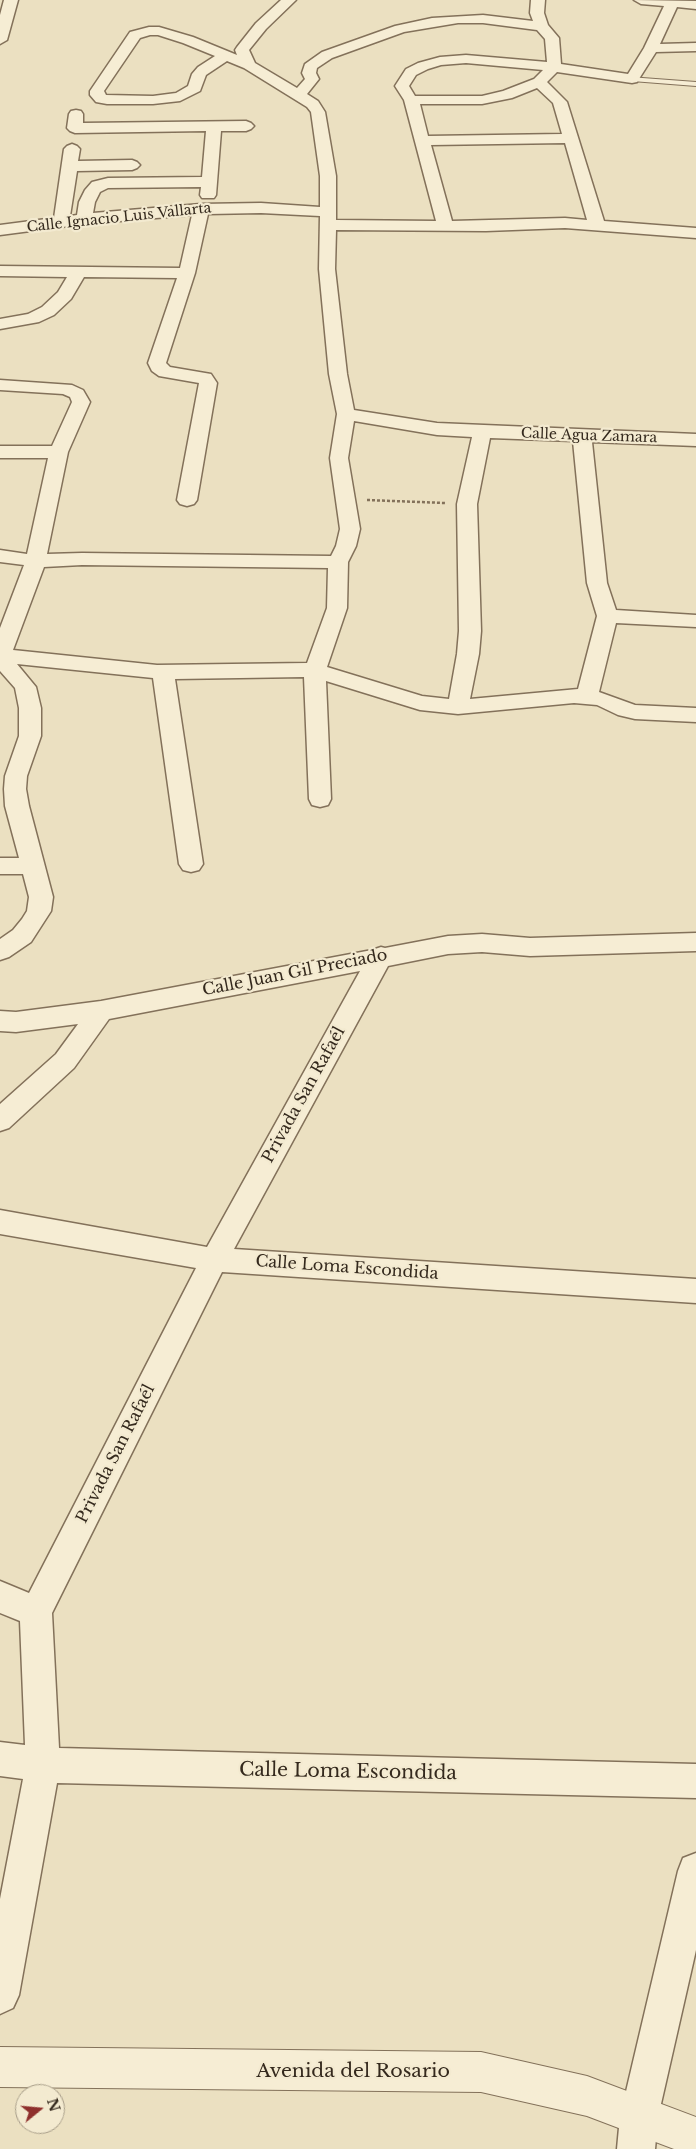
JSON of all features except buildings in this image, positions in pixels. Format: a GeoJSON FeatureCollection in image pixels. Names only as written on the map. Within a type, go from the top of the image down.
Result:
{"type":"FeatureCollection","features":[{"type":"Feature","properties":{"kind":"street"},"geometry":{"type":"LineString","coordinates":[[0,40],[11,0]]}},
{"type":"Feature","properties":{"kind":"street"},"geometry":{"type":"LineString","coordinates":[[411,100],[482,100],[507,95],[539,82],[554,67],[552,38],[541,26],[537,14],[538,0]]}},
{"type":"Feature","properties":{"kind":"street"},"geometry":{"type":"LineString","coordinates":[[641,0],[696,5]]}},
{"type":"Feature","properties":{"kind":"street"},"geometry":{"type":"LineString","coordinates":[[445,225],[411,100],[402,86],[416,69],[432,64],[466,59],[554,67],[632,79],[651,48],[673,2]]}},
{"type":"Feature","properties":{"kind":"street"},"geometry":{"type":"LineString","coordinates":[[249,65],[242,50],[261,26],[290,4]]}},
{"type":"Feature","properties":{"kind":"street"},"geometry":{"type":"LineString","coordinates":[[299,94],[312,79],[309,73],[310,67],[315,62],[327,55],[400,29],[458,19],[482,19],[541,26]]}},
{"type":"Feature","properties":{"kind":"street"},"geometry":{"type":"LineString","coordinates":[[226,56],[203,70],[199,74],[195,88],[180,96],[153,100],[107,100],[101,99],[97,95],[97,91],[135,35],[159,31],[188,40],[249,65],[299,94],[313,104],[318,112],[328,176],[327,269],[330,306],[338,374],[346,414],[339,458],[350,529],[346,546],[338,562],[337,608],[315,670],[320,798]]}},
{"type":"Feature","properties":{"kind":"street"},"geometry":{"type":"LineString","coordinates":[[651,48],[696,47]]}},
{"type":"Feature","properties":{"kind":"street"},"geometry":{"type":"LineString","coordinates":[[539,82],[560,102],[597,226]]}},
{"type":"Feature","properties":{"kind":"street"},"geometry":{"type":"LineString","coordinates":[[61,222],[76,121],[246,126]]}},
{"type":"Feature","properties":{"kind":"street"},"geometry":{"type":"LineString","coordinates":[[187,500],[208,383],[205,378],[199,376],[165,372],[158,367],[158,359],[187,273],[206,195],[214,126]]}},
{"type":"Feature","properties":{"kind":"street"},"geometry":{"type":"LineString","coordinates":[[422,141],[571,138]]}},
{"type":"Feature","properties":{"kind":"street"},"geometry":{"type":"LineString","coordinates":[[192,164],[210,164]]}},
{"type":"Feature","properties":{"kind":"street"},"geometry":{"type":"LineString","coordinates":[[69,166],[145,165]]}},
{"type":"Feature","properties":{"kind":"street"},"geometry":{"type":"LineString","coordinates":[[84,219],[87,202],[95,187],[103,183],[206,195]]}},
{"type":"Feature","properties":{"kind":"street","name":"Calle Ignacio Luis Vallarta"},"geometry":{"type":"LineString","coordinates":[[0,230],[84,219],[206,195],[261,208],[328,219],[445,225],[549,222],[696,233]]}},
{"type":"Feature","properties":{"kind":"street"},"geometry":{"type":"LineString","coordinates":[[63,203],[87,202]]}},
{"type":"Feature","properties":{"kind":"street"},"geometry":{"type":"LineString","coordinates":[[0,271],[187,273]]}},
{"type":"Feature","properties":{"kind":"street"},"geometry":{"type":"LineString","coordinates":[[0,324],[33,318],[48,311],[65,295],[78,272]]}},
{"type":"Feature","properties":{"kind":"street"},"geometry":{"type":"LineString","coordinates":[[0,385],[66,389],[77,394],[81,402],[59,452],[36,561],[0,656]]}},
{"type":"Feature","properties":{"kind":"street","name":"Calle Agua Zamara"},"geometry":{"type":"LineString","coordinates":[[346,414],[437,428],[482,432],[696,440]]}},
{"type":"Feature","properties":{"kind":"street"},"geometry":{"type":"LineString","coordinates":[[458,707],[468,654],[470,631],[468,504],[482,432]]}},
{"type":"Feature","properties":{"kind":"street"},"geometry":{"type":"LineString","coordinates":[[582,436],[597,583],[607,616],[588,697]]}},
{"type":"Feature","properties":{"kind":"street"},"geometry":{"type":"LineString","coordinates":[[0,452],[59,452]]}},
{"type":"Feature","properties":{"kind":"street"},"geometry":{"type":"LineString","coordinates":[[0,556],[36,561],[92,559],[338,562]]}},
{"type":"Feature","properties":{"kind":"street"},"geometry":{"type":"LineString","coordinates":[[607,616],[696,621]]}},
{"type":"Feature","properties":{"kind":"street"},"geometry":{"type":"LineString","coordinates":[[0,656],[48,659],[162,672],[315,670],[420,703],[458,707],[574,696],[602,699],[635,712],[696,715]]}},
{"type":"Feature","properties":{"kind":"street"},"geometry":{"type":"LineString","coordinates":[[0,656],[25,687],[30,708],[30,736],[16,776],[15,789],[17,806],[41,897],[39,911],[22,936],[0,951]]}},
{"type":"Feature","properties":{"kind":"street"},"geometry":{"type":"LineString","coordinates":[[25,687],[48,659]]}},
{"type":"Feature","properties":{"kind":"street"},"geometry":{"type":"LineString","coordinates":[[162,672],[191,864]]}},
{"type":"Feature","properties":{"kind":"street"},"geometry":{"type":"LineString","coordinates":[[0,866],[32,866]]}},
{"type":"Feature","properties":{"kind":"street","name":"Calle Juan Gil Preciado"},"geometry":{"type":"LineString","coordinates":[[0,1022],[16,1022],[101,1011],[381,956],[464,943],[530,947],[696,942]]}},
{"type":"Feature","properties":{"kind":"street","name":"Privada San Rafaél"},"geometry":{"type":"LineString","coordinates":[[0,1995],[43,1765],[36,1612],[228,1234],[381,956]]}},
{"type":"Feature","properties":{"kind":"street"},"geometry":{"type":"LineString","coordinates":[[0,1120],[65,1061],[101,1011]]}},
{"type":"Feature","properties":{"kind":"street","name":"Calle Loma Escondida"},"geometry":{"type":"LineString","coordinates":[[4,1231],[215,1260],[696,1291]]}},
{"type":"Feature","properties":{"kind":"street"},"geometry":{"type":"LineString","coordinates":[[0,1597],[36,1612]]}},
{"type":"Feature","properties":{"kind":"street","name":"Calle Loma Escondida"},"geometry":{"type":"LineString","coordinates":[[0,1759],[43,1765],[696,1781]]}},
{"type":"Feature","properties":{"kind":"street"},"geometry":{"type":"LineString","coordinates":[[637,2133],[696,1871]]}},
{"type":"Feature","properties":{"kind":"street","name":"Avenida del Rosario"},"geometry":{"type":"LineString","coordinates":[[0,2067],[481,2072],[587,2096],[637,2133],[696,2137]]}},
{"type":"Feature","properties":{"kind":"lane"},"geometry":{"type":"LineString","coordinates":[[632,79],[696,84]]}},
{"type":"Feature","properties":{"kind":"path"},"geometry":{"type":"LineString","coordinates":[[346,499],[468,504]]}}]}
